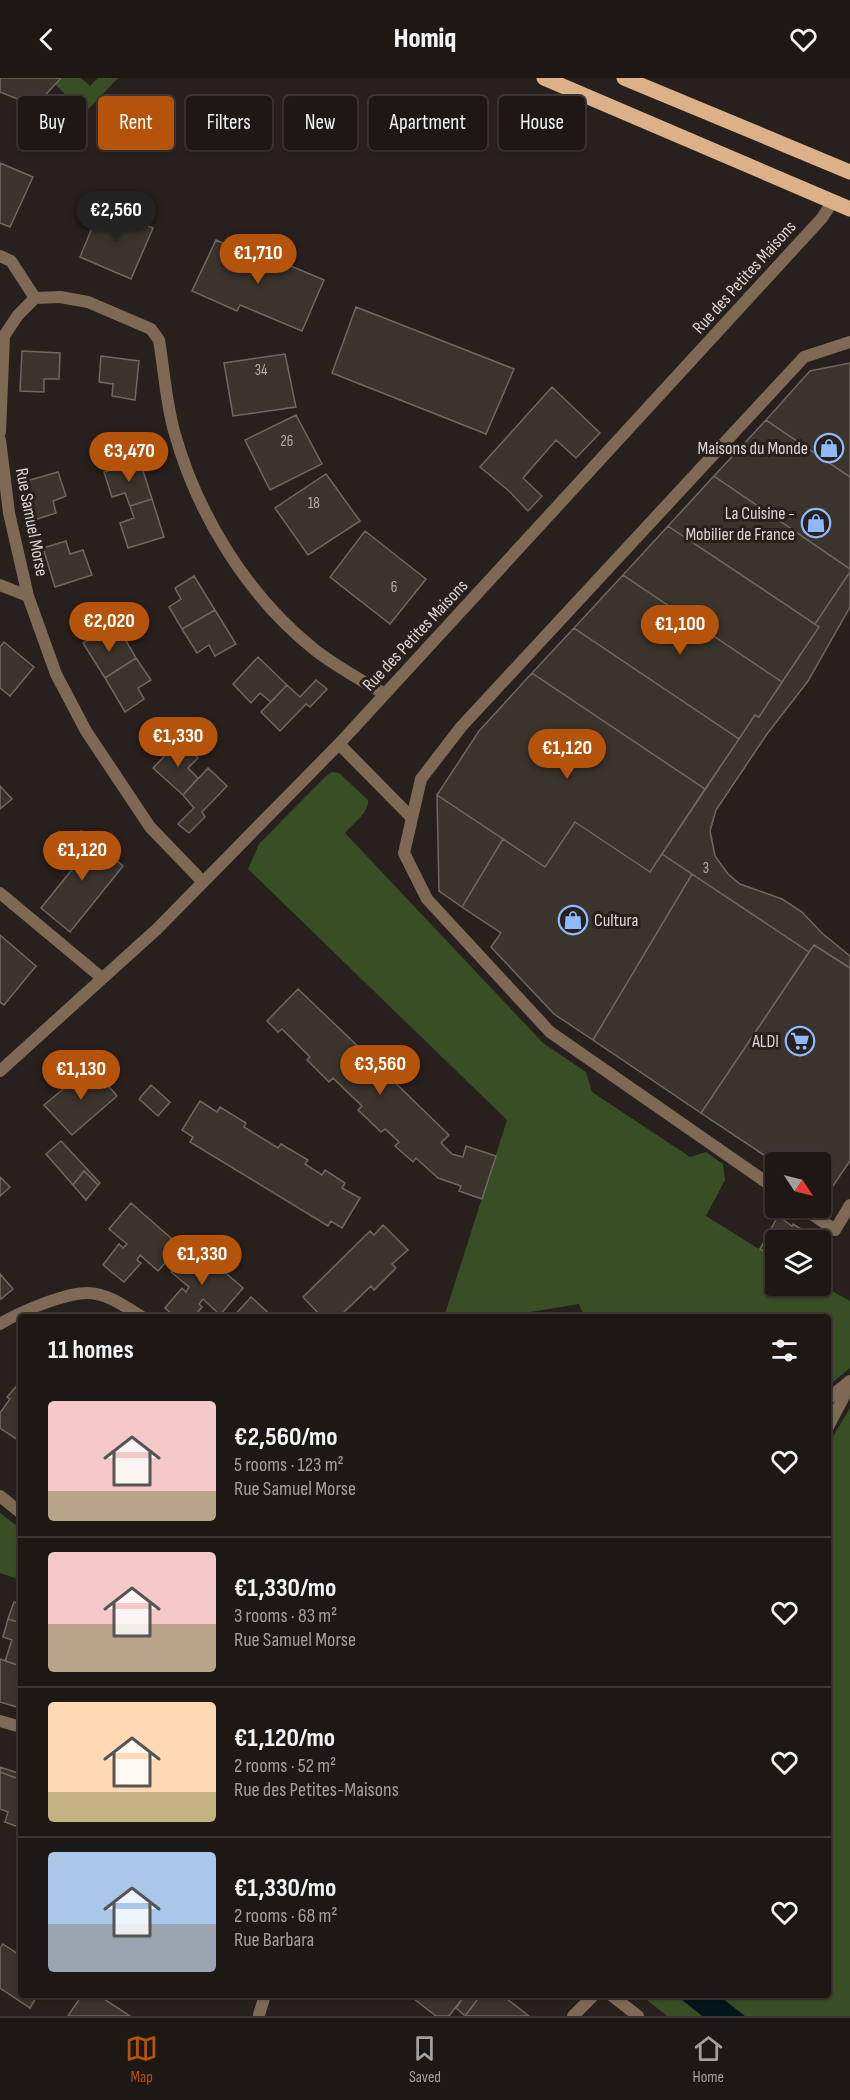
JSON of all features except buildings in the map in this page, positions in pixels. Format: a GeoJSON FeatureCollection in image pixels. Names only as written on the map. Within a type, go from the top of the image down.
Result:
{"type":"FeatureCollection","features":[{"type":"Feature","properties":{"kind":"main road"},"geometry":{"type":"LineString","coordinates":[[544,78],[850,209]]}},
{"type":"Feature","properties":{"kind":"main road"},"geometry":{"type":"LineString","coordinates":[[624,78],[850,172]]}},
{"type":"Feature","properties":{"kind":"street","name":"Rue des Petites Maisons"},"geometry":{"type":"LineString","coordinates":[[0,1071],[157,929],[339,744],[822,218],[832,201]]}},
{"type":"Feature","properties":{"kind":"street"},"geometry":{"type":"LineString","coordinates":[[0,256],[11,261],[35,298]]}},
{"type":"Feature","properties":{"kind":"street"},"geometry":{"type":"LineString","coordinates":[[0,432],[4,336],[18,315],[35,298],[60,297],[88,302],[151,329],[159,340],[173,429],[193,489],[225,548],[269,606],[315,650],[385,694]]}},
{"type":"Feature","properties":{"kind":"street"},"geometry":{"type":"LineString","coordinates":[[765,1180],[550,1032],[427,898],[404,854],[421,779],[461,727],[804,357],[850,342]]}},
{"type":"Feature","properties":{"kind":"street","name":"Rue Samuel Morse"},"geometry":{"type":"LineString","coordinates":[[0,440],[9,513],[28,596],[56,674],[86,731],[150,827],[203,882]]}},
{"type":"Feature","properties":{"kind":"street"},"geometry":{"type":"LineString","coordinates":[[0,585],[28,596]]}},
{"type":"Feature","properties":{"kind":"street"},"geometry":{"type":"LineString","coordinates":[[339,744],[412,818]]}},
{"type":"Feature","properties":{"kind":"street"},"geometry":{"type":"LineString","coordinates":[[0,892],[102,978]]}},
{"type":"Feature","properties":{"kind":"street"},"geometry":{"type":"LineString","coordinates":[[818,1218],[835,1230],[850,1205]]}},
{"type":"Feature","properties":{"kind":"street"},"geometry":{"type":"LineString","coordinates":[[21,1314],[51,1302],[88,1293],[113,1300],[137,1314]]}},
{"type":"Feature","properties":{"kind":"street"},"geometry":{"type":"LineString","coordinates":[[0,1324],[18,1315]]}},
{"type":"Feature","properties":{"kind":"street"},"geometry":{"type":"LineString","coordinates":[[831,1397],[850,1383]]}},
{"type":"Feature","properties":{"kind":"street"},"geometry":{"type":"LineString","coordinates":[[831,1421],[850,1383]]}},
{"type":"Feature","properties":{"kind":"street"},"geometry":{"type":"LineString","coordinates":[[0,1496],[18,1511]]}},
{"type":"Feature","properties":{"kind":"street"},"geometry":{"type":"LineString","coordinates":[[0,1720],[18,1726]]}},
{"type":"Feature","properties":{"kind":"street"},"geometry":{"type":"LineString","coordinates":[[259,2015],[264,1998]]}},
{"type":"Feature","properties":{"kind":"street"},"geometry":{"type":"LineString","coordinates":[[573,2016],[591,1998]]}},
{"type":"Feature","properties":{"kind":"street"},"geometry":{"type":"LineString","coordinates":[[615,1998],[638,2016]]}},
{"type":"Feature","properties":{"kind":"green space"},"geometry":{"type":"Polygon","coordinates":[[[61,78],[81,78],[90,86],[98,78],[118,78],[101,96],[98,96],[86,112],[86,96],[67,96],[55,84],[61,78]]]}},
{"type":"Feature","properties":{"kind":"green space"},"geometry":{"type":"Polygon","coordinates":[[[332,772],[339,773],[368,800],[363,814],[345,833],[543,1043],[586,1072],[592,1092],[690,1157],[706,1152],[723,1164],[725,1180],[706,1216],[765,1253],[765,1296],[831,1296],[831,1291],[850,1301],[850,1368],[831,1384],[831,1314],[583,1314],[579,1304],[531,1312],[531,1314],[445,1314],[507,1120],[248,869],[259,844],[326,776],[332,772]]]}},
{"type":"Feature","properties":{"kind":"green space"},"geometry":{"type":"Polygon","coordinates":[[[850,1408],[850,2016],[667,2016],[645,1998],[831,1998],[832,1438],[850,1408]]]}},
{"type":"Feature","properties":{"kind":"green space"},"geometry":{"type":"Polygon","coordinates":[[[0,1513],[18,1527],[18,1579],[0,1573],[0,1513]]]}},
{"type":"Feature","properties":{"kind":"shaded area"},"geometry":{"type":"Polygon","coordinates":[[[680,1998],[722,1998],[745,2016],[702,2016],[680,1998]]]}},
{"type":"Feature","properties":{"kind":"place","name":"Maisons du Monde"},"geometry":{"type":"Point","coordinates":[829,448]}},
{"type":"Feature","properties":{"kind":"place","name":"La Cuisine - Mobilier de France"},"geometry":{"type":"Point","coordinates":[816,523]}},
{"type":"Feature","properties":{"kind":"place","name":"Cultura"},"geometry":{"type":"Point","coordinates":[573,920]}},
{"type":"Feature","properties":{"kind":"place","name":"ALDI"},"geometry":{"type":"Point","coordinates":[800,1041]}}]}
